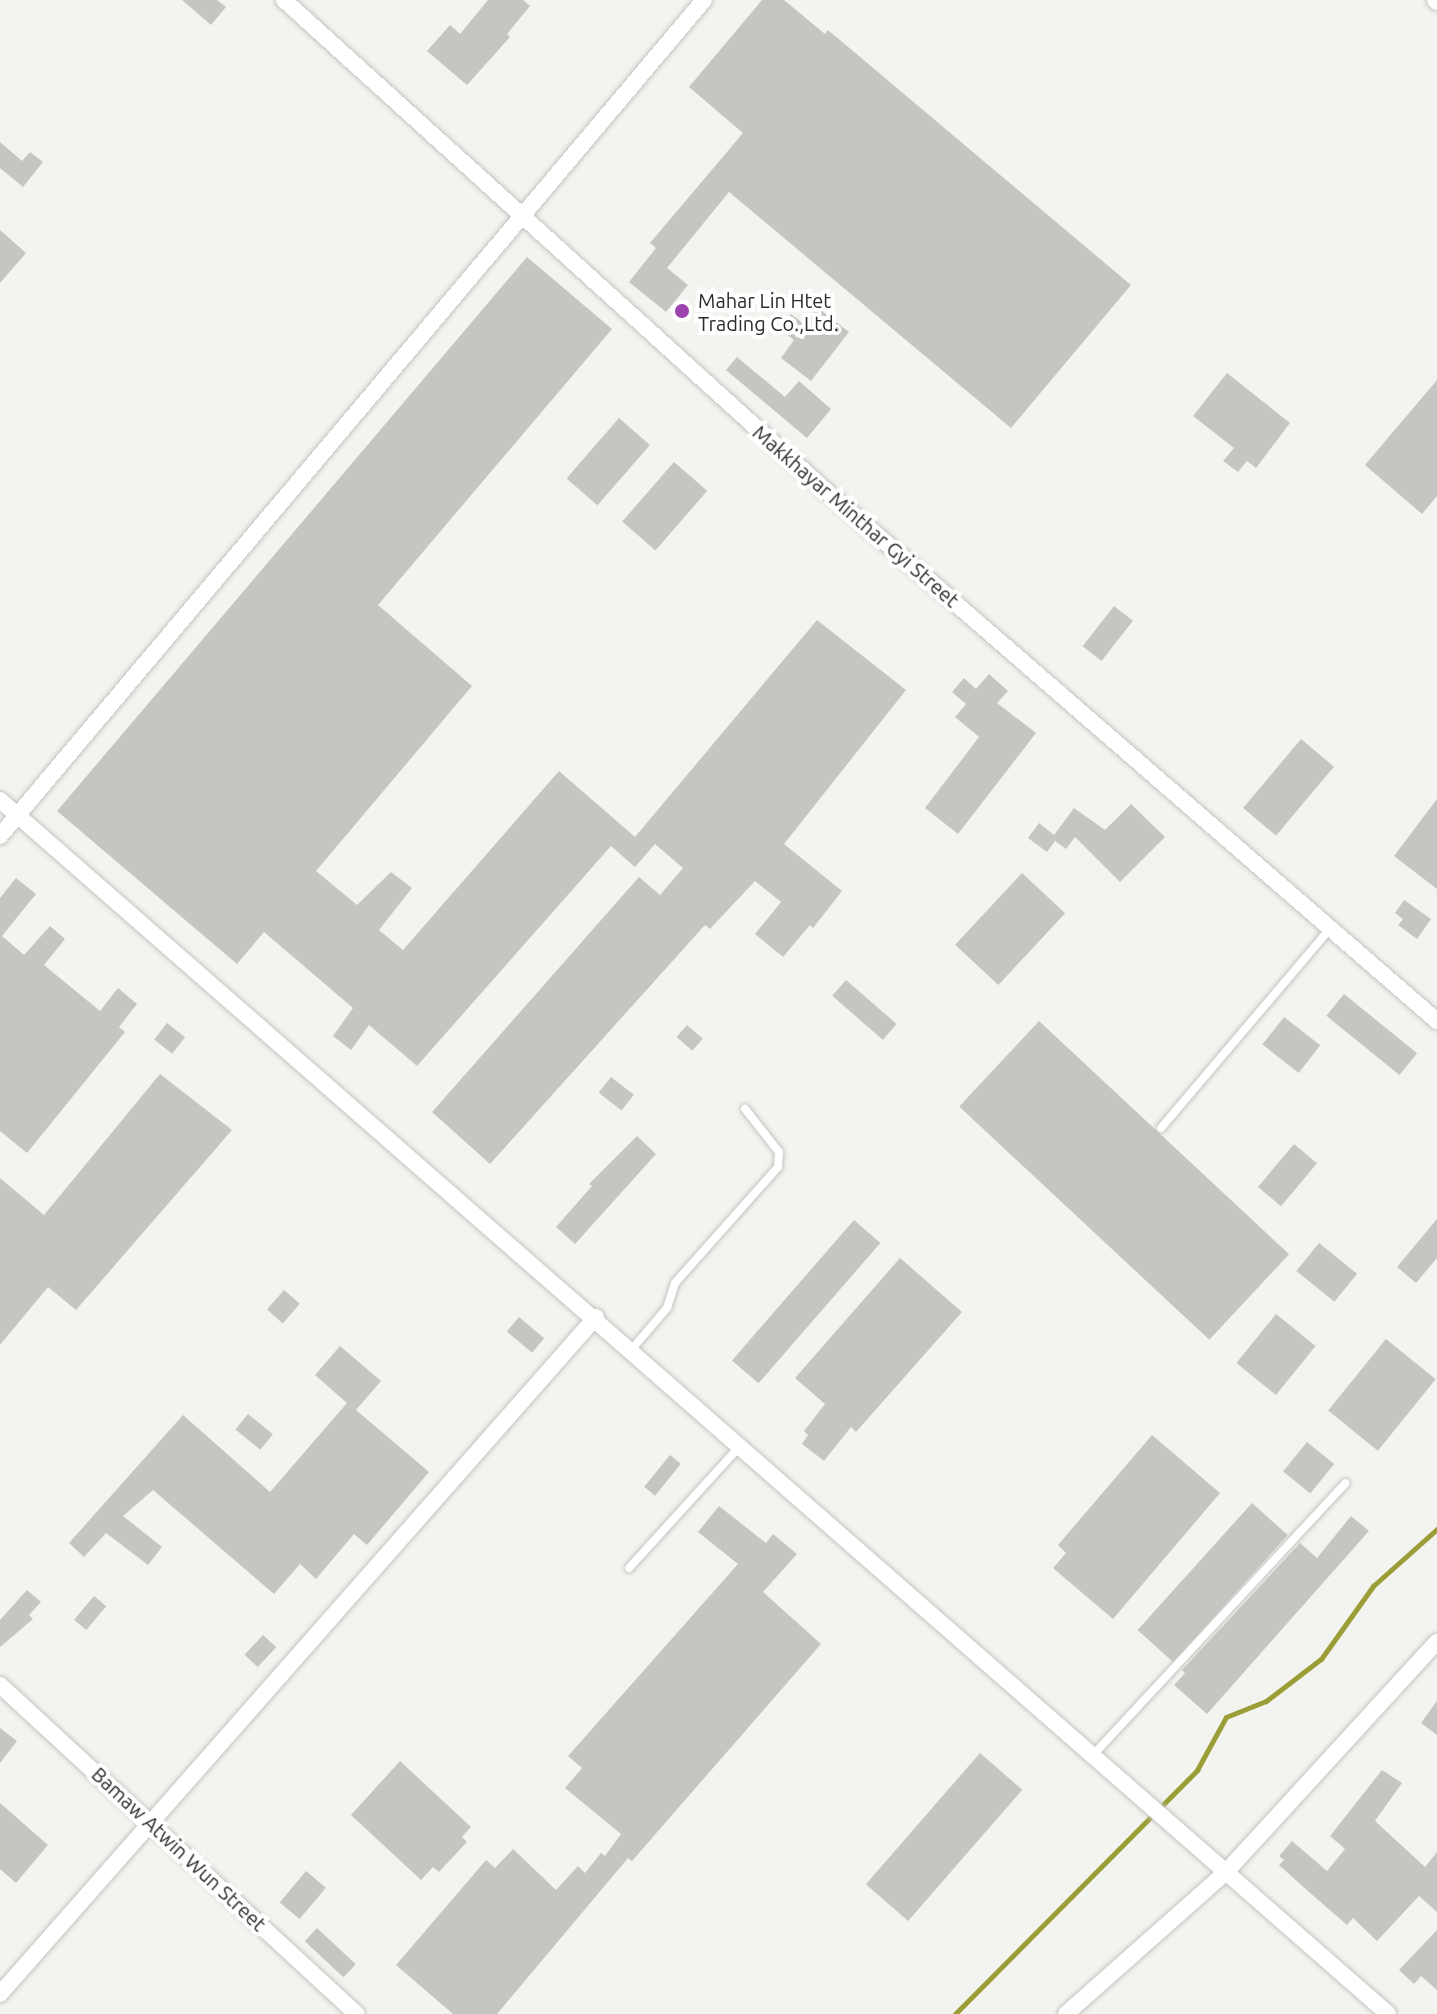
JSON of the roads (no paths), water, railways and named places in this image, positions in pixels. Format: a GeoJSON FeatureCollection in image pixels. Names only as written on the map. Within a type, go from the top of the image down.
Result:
{"type":"FeatureCollection","features":[{"type":"Feature","properties":{"kind":"street","name":"Makkhayar Minthar Gyi Street"},"geometry":{"type":"LineString","coordinates":[[284,0],[826,491],[1437,1021]]}},
{"type":"Feature","properties":{"kind":"street"},"geometry":{"type":"LineString","coordinates":[[0,836],[704,0]]}},
{"type":"Feature","properties":{"kind":"street"},"geometry":{"type":"LineString","coordinates":[[0,800],[596,1317],[1388,2014]]}},
{"type":"Feature","properties":{"kind":"street"},"geometry":{"type":"LineString","coordinates":[[0,1994],[596,1317]]}},
{"type":"Feature","properties":{"kind":"street"},"geometry":{"type":"LineString","coordinates":[[1066,2014],[1226,1872],[1437,1642]]}},
{"type":"Feature","properties":{"kind":"street","name":"Bamaw Atwin Wun Street"},"geometry":{"type":"LineString","coordinates":[[0,1685],[356,2014]]}},
{"type":"Feature","properties":{"kind":"lane"},"geometry":{"type":"LineString","coordinates":[[1161,1128],[1330,929]]}},
{"type":"Feature","properties":{"kind":"lane"},"geometry":{"type":"LineString","coordinates":[[632,1349],[667,1308],[675,1283],[778,1167],[779,1152],[745,1109]]}},
{"type":"Feature","properties":{"kind":"lane"},"geometry":{"type":"LineString","coordinates":[[629,1568],[741,1445]]}},
{"type":"Feature","properties":{"kind":"lane"},"geometry":{"type":"LineString","coordinates":[[1093,1755],[1346,1483]]}},
{"type":"Feature","properties":{"kind":"waterway"},"geometry":{"type":"LineString","coordinates":[[955,2014],[1197,1770],[1226,1717],[1266,1701],[1321,1659],[1373,1586],[1437,1529]]}},
{"type":"Feature","properties":{"kind":"place","name":"Mahar Lin Htet Trading Co.,Ltd."},"geometry":{"type":"Point","coordinates":[682,311]}}]}
